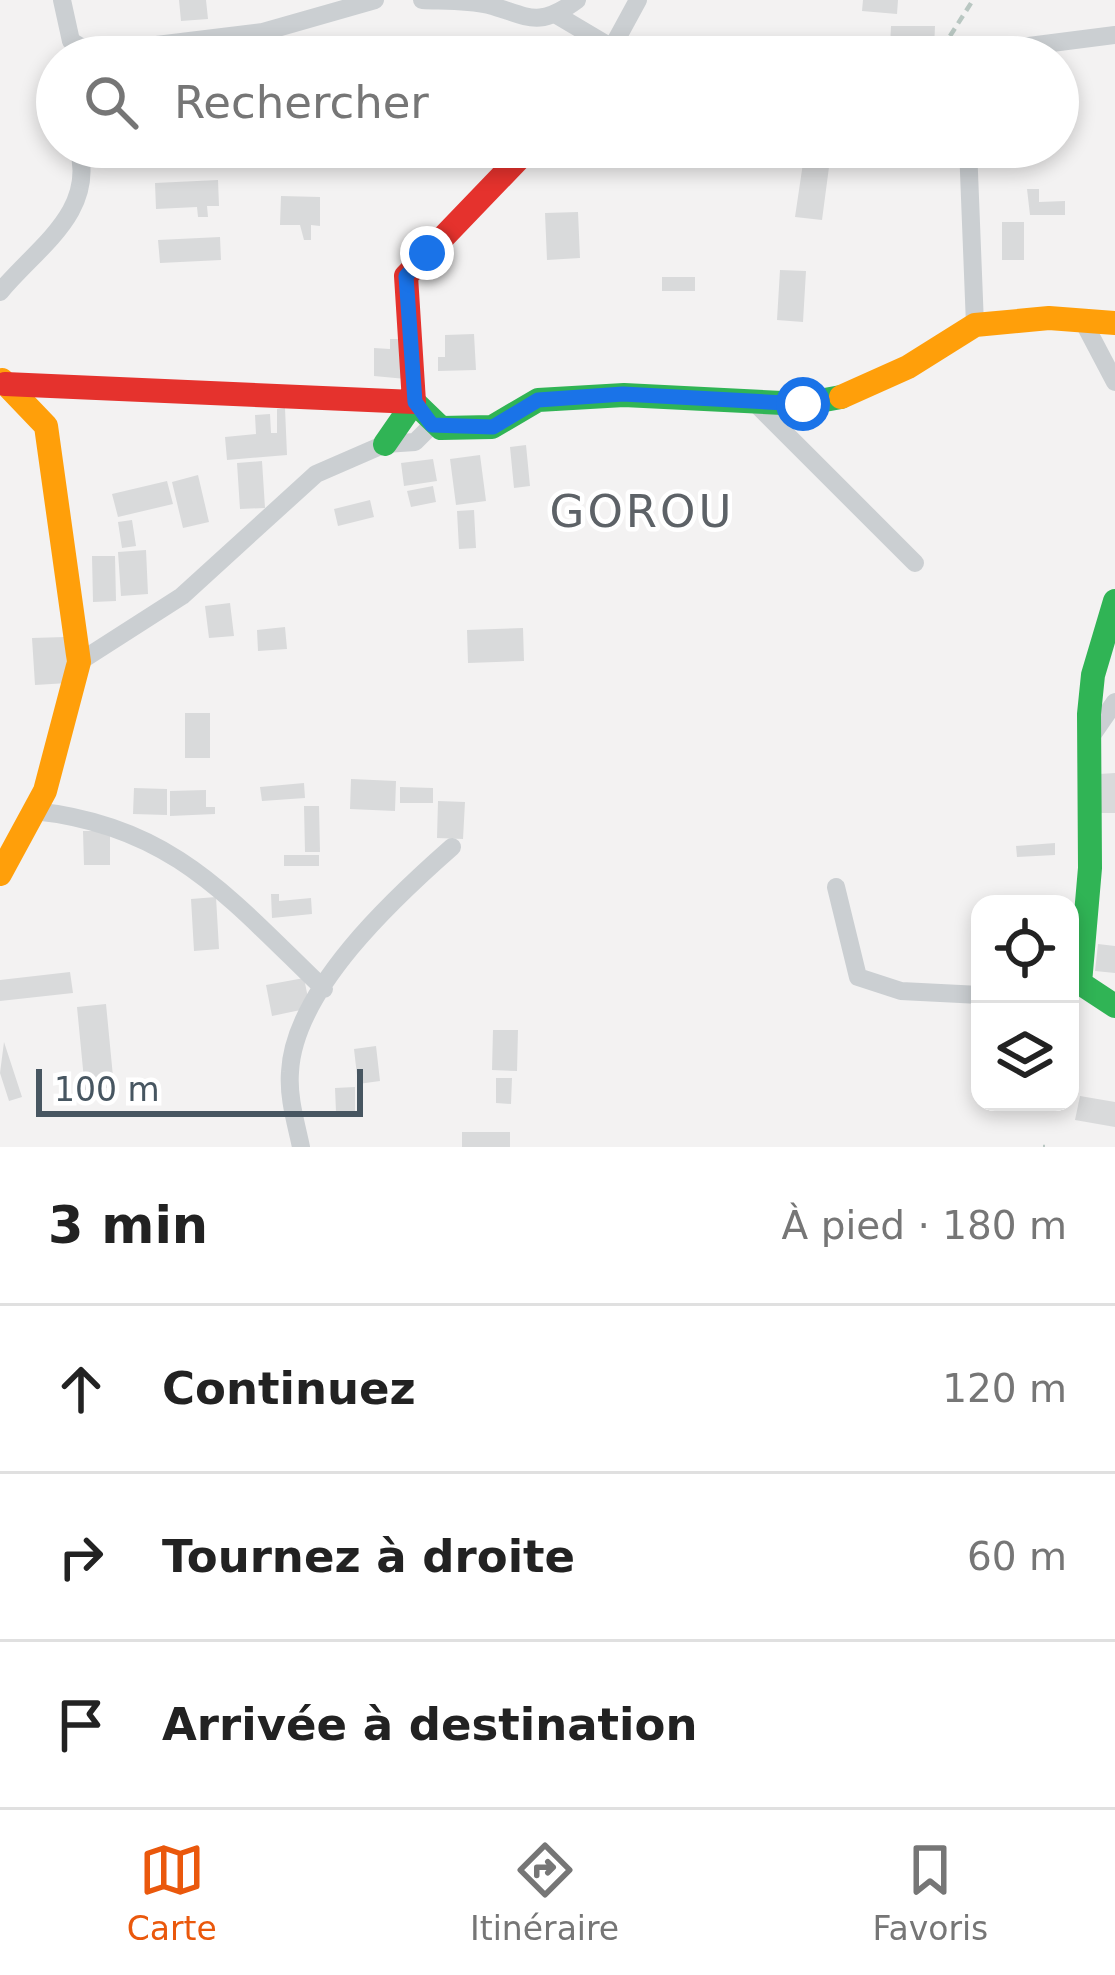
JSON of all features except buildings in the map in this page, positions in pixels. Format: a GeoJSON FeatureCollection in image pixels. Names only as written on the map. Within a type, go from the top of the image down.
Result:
{"type":"FeatureCollection","features":[{"type":"Feature","properties":{"kind":"street"},"geometry":{"type":"LineString","coordinates":[[62,0],[70,36]]}},
{"type":"Feature","properties":{"kind":"street"},"geometry":{"type":"LineString","coordinates":[[230,36],[263,32],[375,0]]}},
{"type":"Feature","properties":{"kind":"street"},"geometry":{"type":"LineString","coordinates":[[422,0],[492,5],[521,20],[556,14],[577,0]]}},
{"type":"Feature","properties":{"kind":"street"},"geometry":{"type":"LineString","coordinates":[[619,36],[638,0]]}},
{"type":"Feature","properties":{"kind":"street"},"geometry":{"type":"LineString","coordinates":[[556,14],[586,36]]}},
{"type":"Feature","properties":{"kind":"street"},"geometry":{"type":"LineString","coordinates":[[1079,40],[1115,35]]}},
{"type":"Feature","properties":{"kind":"street"},"geometry":{"type":"LineString","coordinates":[[0,292],[70,215],[83,182],[81,168]]}},
{"type":"Feature","properties":{"kind":"street"},"geometry":{"type":"LineString","coordinates":[[432,425],[415,402],[406,276],[510,168]]}},
{"type":"Feature","properties":{"kind":"street"},"geometry":{"type":"LineString","coordinates":[[969,168],[975,325]]}},
{"type":"Feature","properties":{"kind":"street"},"geometry":{"type":"LineString","coordinates":[[79,662],[182,596],[316,474],[386,444],[415,442],[432,425],[493,427],[538,400],[623,394],[836,400],[908,367],[975,325],[1049,318],[1085,325],[1115,323]]}},
{"type":"Feature","properties":{"kind":"street"},"geometry":{"type":"LineString","coordinates":[[1085,325],[1115,382]]}},
{"type":"Feature","properties":{"kind":"street"},"geometry":{"type":"LineString","coordinates":[[2,381],[415,402]]}},
{"type":"Feature","properties":{"kind":"street"},"geometry":{"type":"LineString","coordinates":[[0,874],[45,791],[79,662],[46,426],[2,381]]}},
{"type":"Feature","properties":{"kind":"street"},"geometry":{"type":"LineString","coordinates":[[753,401],[915,563]]}},
{"type":"Feature","properties":{"kind":"street"},"geometry":{"type":"LineString","coordinates":[[386,444],[415,402]]}},
{"type":"Feature","properties":{"kind":"street"},"geometry":{"type":"LineString","coordinates":[[1079,953],[1090,868],[1093,675],[1115,601]]}},
{"type":"Feature","properties":{"kind":"street"},"geometry":{"type":"LineString","coordinates":[[1090,738],[1115,702]]}},
{"type":"Feature","properties":{"kind":"street"},"geometry":{"type":"LineString","coordinates":[[34,811],[121,826],[167,850],[237,905],[324,988]]}},
{"type":"Feature","properties":{"kind":"street"},"geometry":{"type":"LineString","coordinates":[[301,1147],[290,1071],[293,1046],[337,964],[391,901],[452,848]]}},
{"type":"Feature","properties":{"kind":"street"},"geometry":{"type":"LineString","coordinates":[[836,887],[858,976],[901,992],[971,995]]}},
{"type":"Feature","properties":{"kind":"street"},"geometry":{"type":"LineString","coordinates":[[1079,986],[1115,1006]]}},
{"type":"Feature","properties":{"kind":"path"},"geometry":{"type":"LineString","coordinates":[[953,36],[973,0]]}},
{"type":"Feature","properties":{"kind":"traffic: fast"},"geometry":{"type":"LineString","coordinates":[[385,444],[414,402],[441,428],[492,427],[538,400],[624,395],[803,404],[841,397]]}},
{"type":"Feature","properties":{"kind":"traffic: fast"},"geometry":{"type":"LineString","coordinates":[[1115,601],[1093,675],[1089,714],[1090,868],[1080,983],[1115,1006]]}},
{"type":"Feature","properties":{"kind":"traffic: slow"},"geometry":{"type":"LineString","coordinates":[[841,397],[908,367],[975,325],[1049,318],[1115,323]]}},
{"type":"Feature","properties":{"kind":"traffic: slow"},"geometry":{"type":"LineString","coordinates":[[0,874],[45,791],[79,662],[46,426],[2,380]]}},
{"type":"Feature","properties":{"kind":"traffic: jam"},"geometry":{"type":"LineString","coordinates":[[5,384],[414,402],[406,276],[510,168]]}},
{"type":"Feature","properties":{"kind":"district","name":"GOROU"},"geometry":{"type":"Point","coordinates":[642,511]}},
{"type":"Feature","properties":{"kind":"route"},"geometry":{"type":"LineString","coordinates":[[427,253],[406,276],[415,402],[432,425],[493,427],[538,400],[623,394],[803,404]]}}]}
